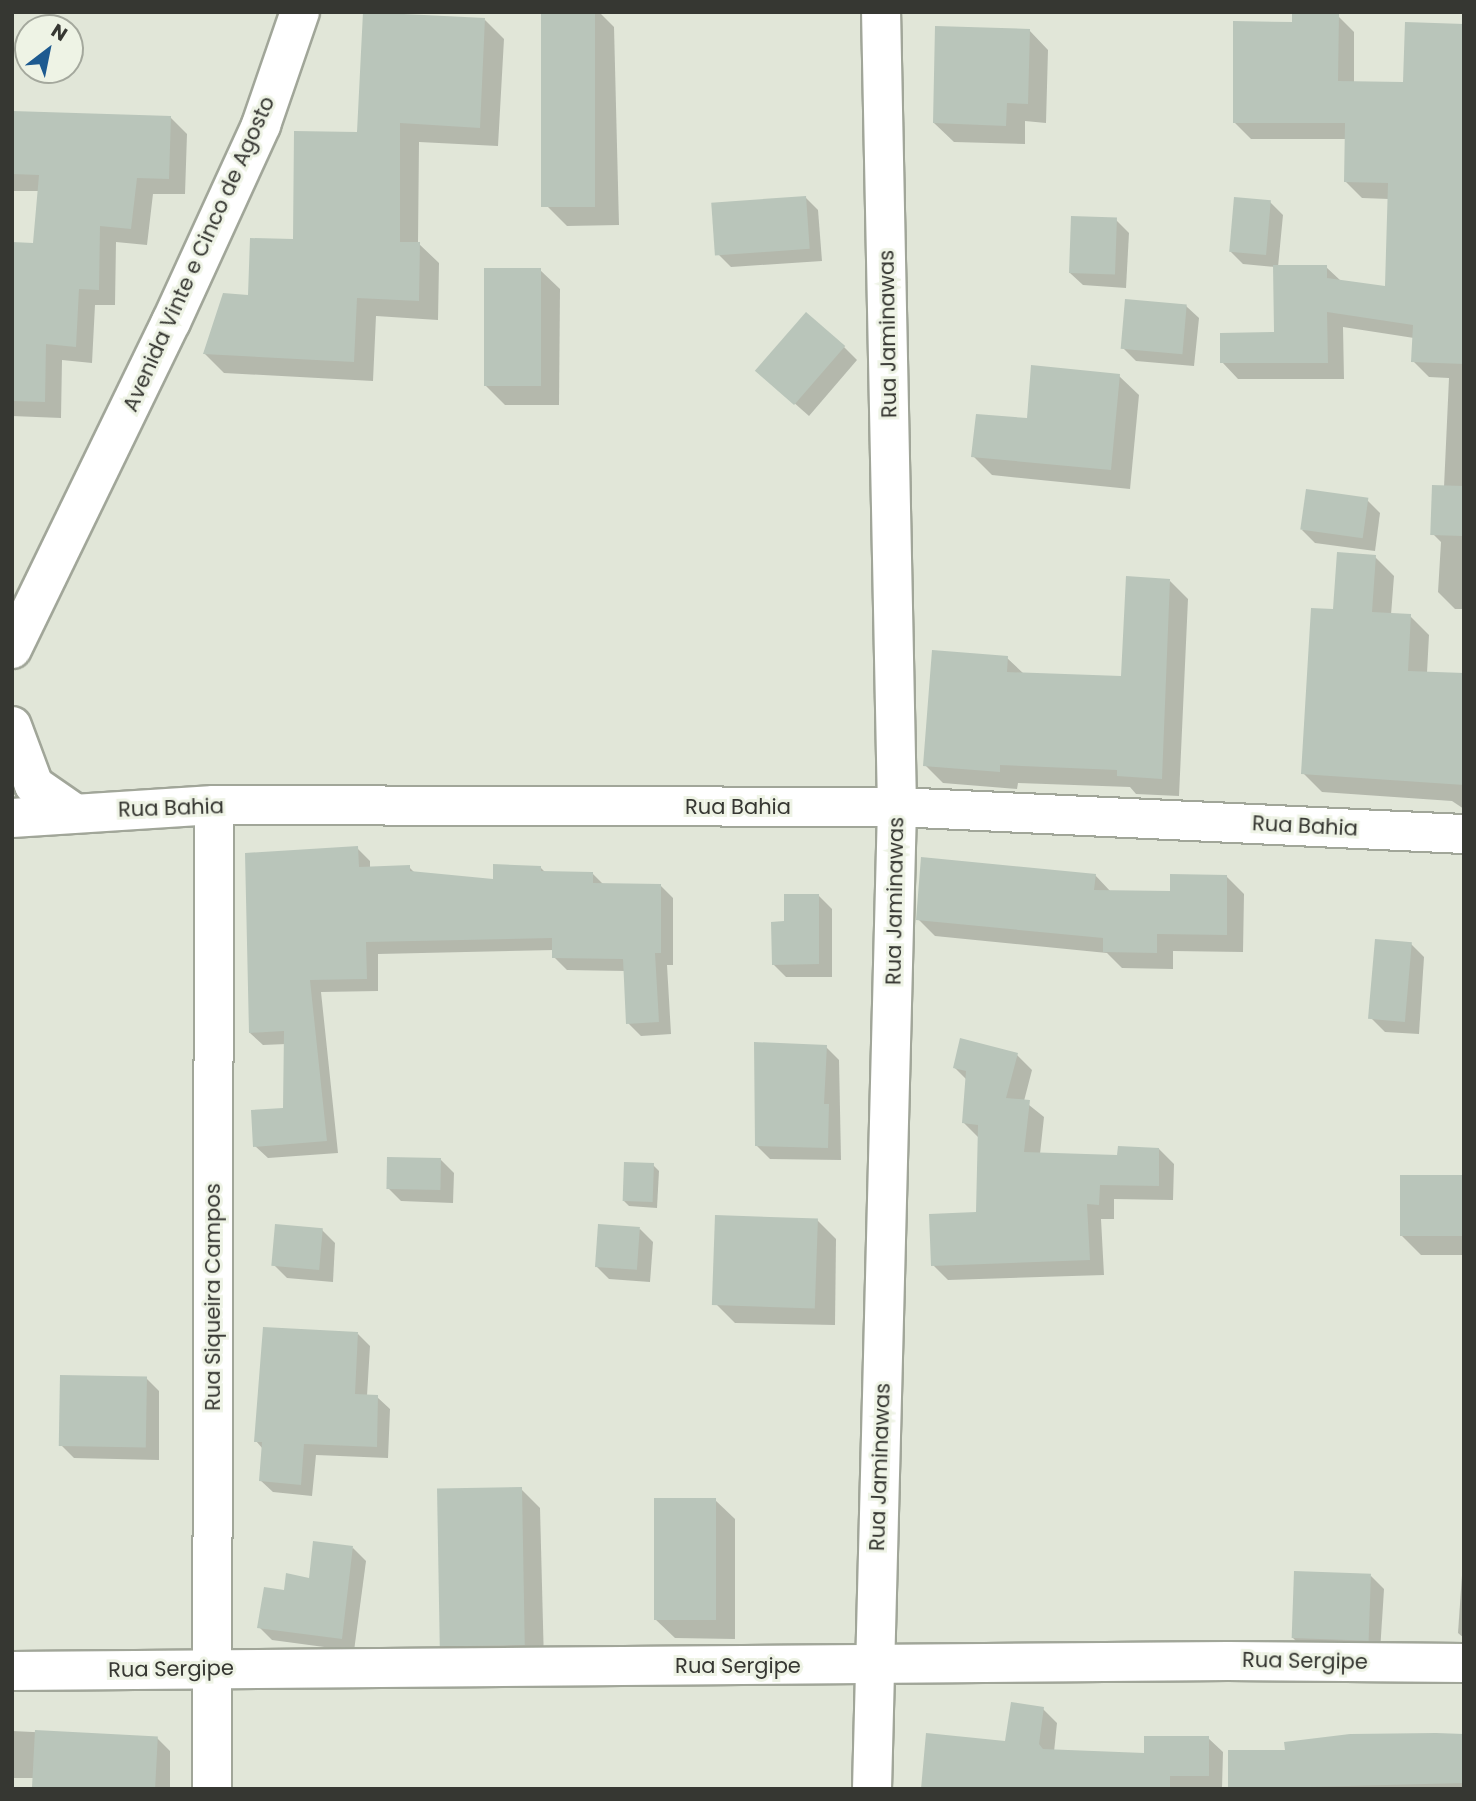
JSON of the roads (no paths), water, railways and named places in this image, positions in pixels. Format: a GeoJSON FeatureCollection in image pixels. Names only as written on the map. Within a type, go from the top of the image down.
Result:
{"type":"FeatureCollection","features":[{"type":"Feature","properties":{"kind":"street","name":"Avenida Vinte e Cinco de Agosto"},"geometry":{"type":"LineString","coordinates":[[12,649],[107,455],[261,125],[300,12]]}},
{"type":"Feature","properties":{"kind":"street","name":"Rua Jaminawas"},"geometry":{"type":"LineString","coordinates":[[872,1789],[897,807],[881,12]]}},
{"type":"Feature","properties":{"kind":"street","name":"Avenida Vinte e Cinco de Agosto"},"geometry":{"type":"LineString","coordinates":[[12,595],[107,455]]}},
{"type":"Feature","properties":{"kind":"street"},"geometry":{"type":"LineString","coordinates":[[12,726],[34,785],[73,812]]}},
{"type":"Feature","properties":{"kind":"street","name":"Rua Bahia"},"geometry":{"type":"LineString","coordinates":[[12,818],[214,805],[897,807],[1464,834]]}},
{"type":"Feature","properties":{"kind":"street","name":"Rua Siqueira Campos"},"geometry":{"type":"LineString","coordinates":[[212,1789],[214,805]]}},
{"type":"Feature","properties":{"kind":"street","name":"Rua Sergipe"},"geometry":{"type":"LineString","coordinates":[[12,1671],[875,1667],[1228,1661],[1464,1663]]}}]}
